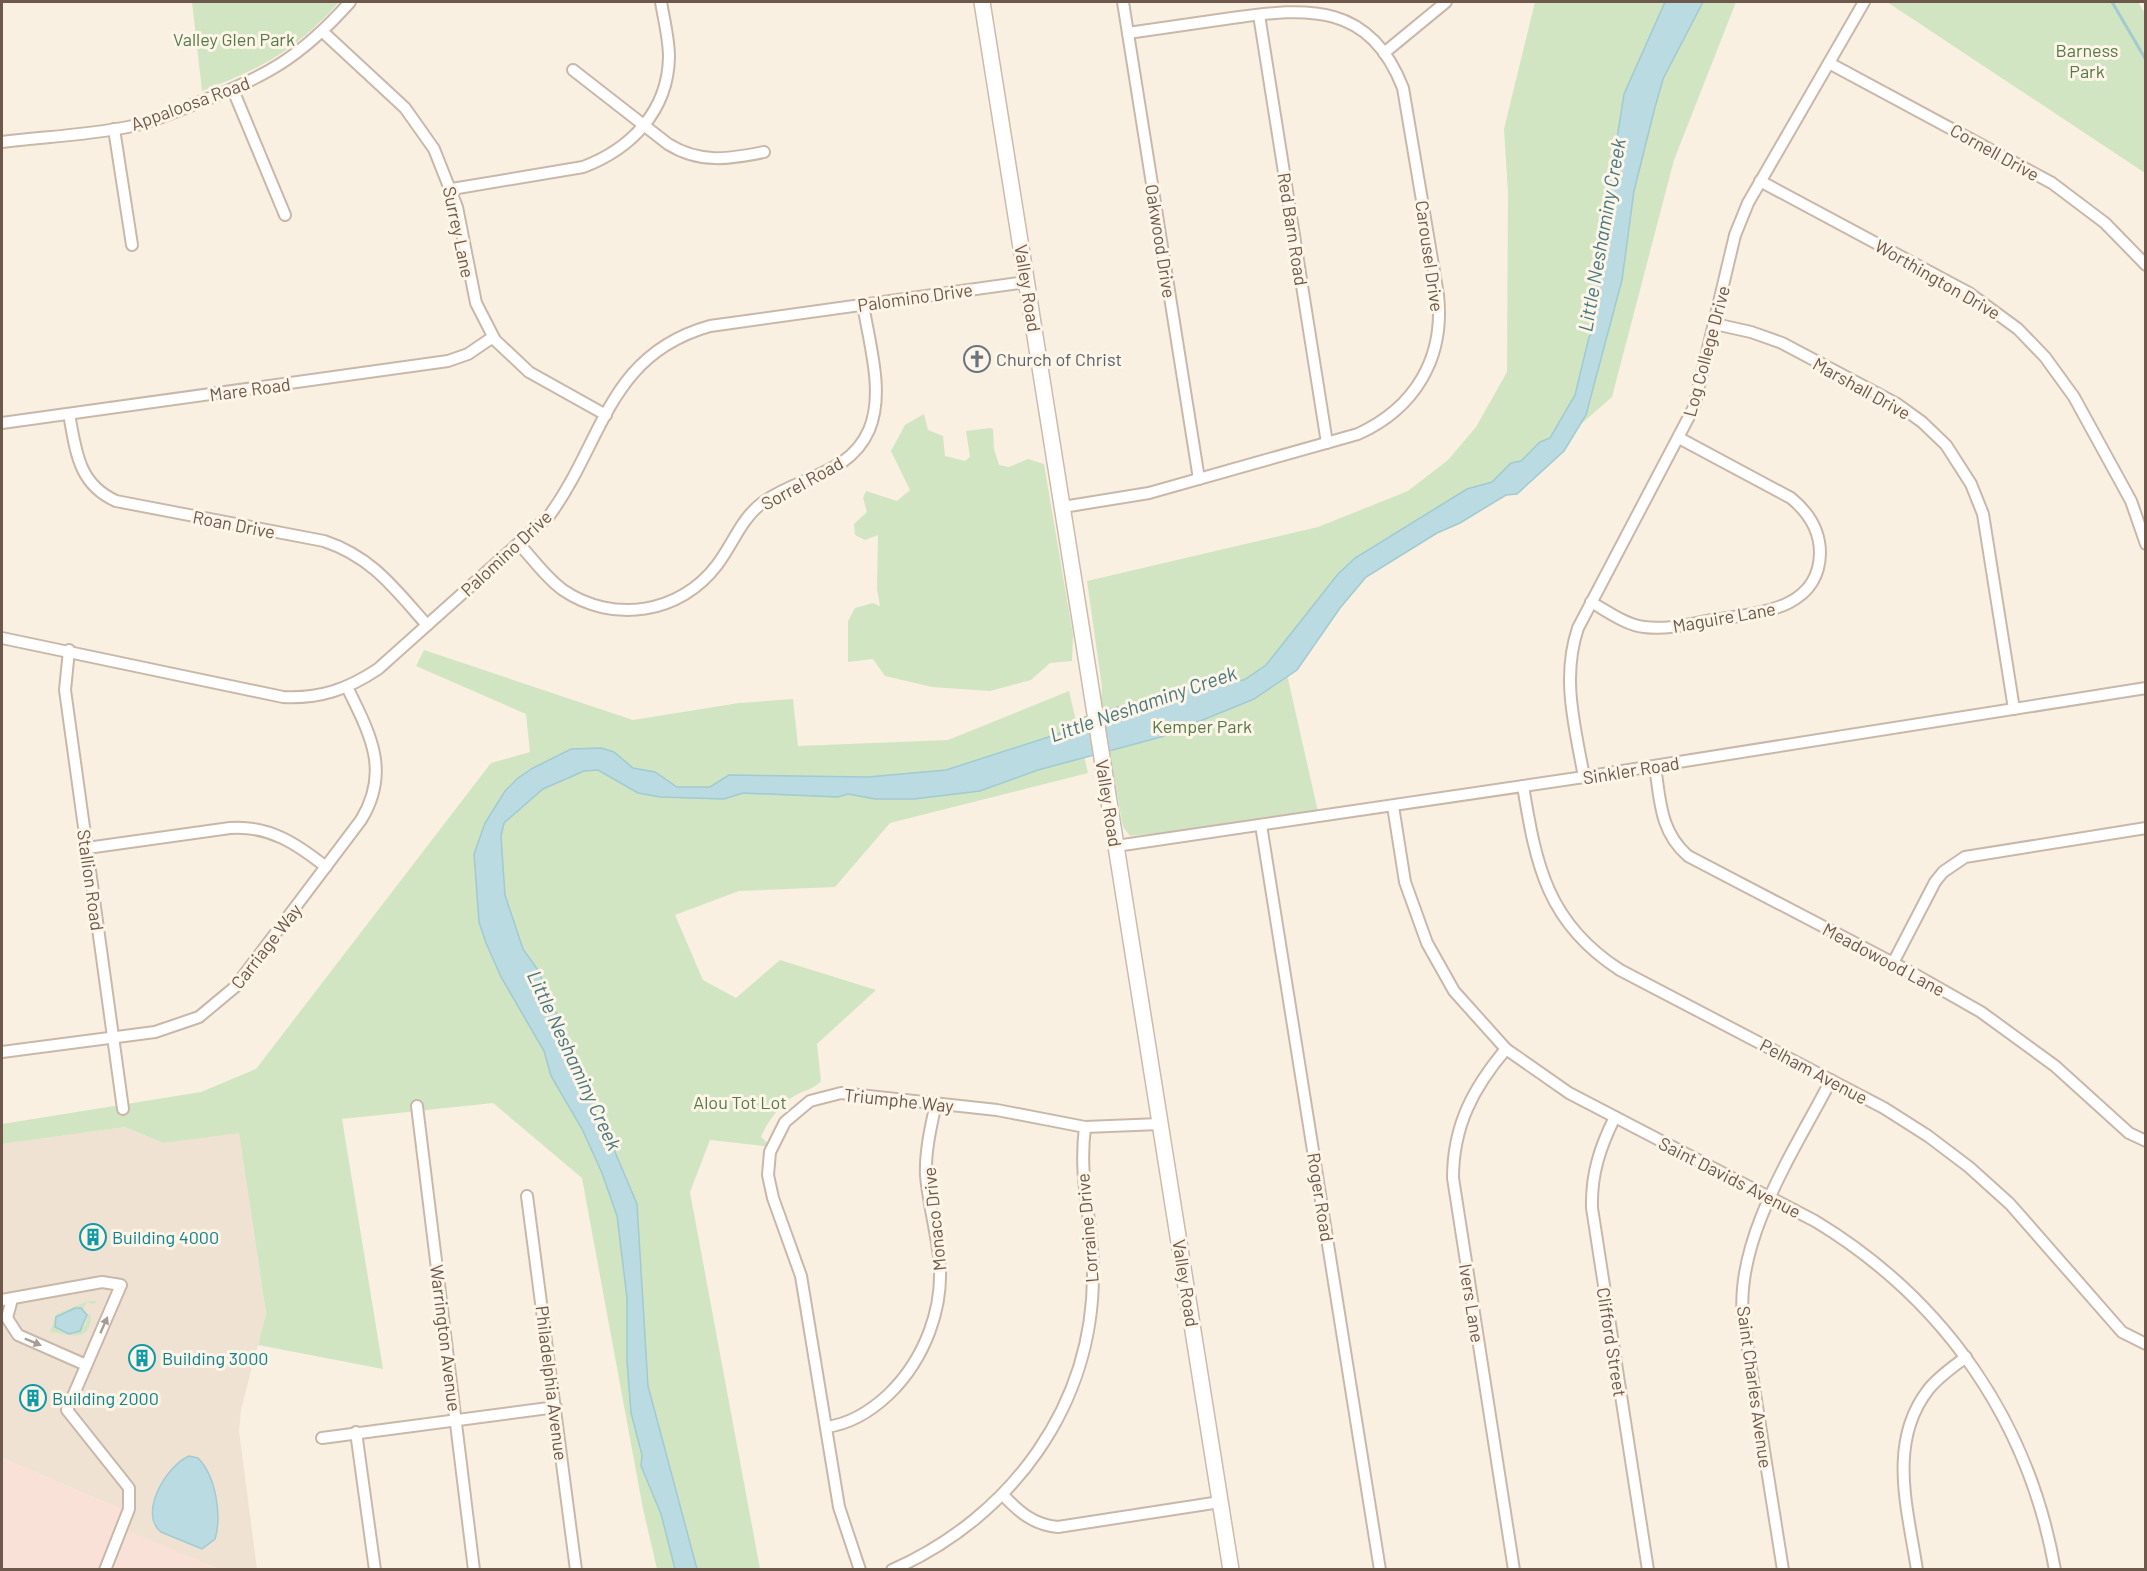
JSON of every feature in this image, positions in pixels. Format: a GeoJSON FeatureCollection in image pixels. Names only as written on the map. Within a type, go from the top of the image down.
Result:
{"type":"FeatureCollection","features":[{"type":"Feature","properties":{"kind":"street","name":"Appaloosa Road"},"geometry":{"type":"LineString","coordinates":[[2,142],[114,129],[147,122],[233,90],[286,62],[323,32],[350,2]]}},
{"type":"Feature","properties":{"kind":"street"},"geometry":{"type":"LineString","coordinates":[[452,189],[583,167],[620,150],[645,126],[660,98],[668,69],[668,47],[661,2]]}},
{"type":"Feature","properties":{"kind":"street","name":"Valley Road"},"geometry":{"type":"LineString","coordinates":[[982,2],[1231,1569]]}},
{"type":"Feature","properties":{"kind":"street","name":"Oakwood Drive"},"geometry":{"type":"LineString","coordinates":[[1123,2],[1199,480]]}},
{"type":"Feature","properties":{"kind":"street"},"geometry":{"type":"LineString","coordinates":[[1384,52],[1446,2]]}},
{"type":"Feature","properties":{"kind":"street","name":"Log College Drive"},"geometry":{"type":"LineString","coordinates":[[1584,777],[1568,675],[1572,646],[1591,602],[1694,407],[1735,235],[1760,181],[1864,2]]}},
{"type":"Feature","properties":{"kind":"street","name":"Carousel Drive"},"geometry":{"type":"LineString","coordinates":[[1063,507],[1149,493],[1327,443],[1371,428],[1404,404],[1426,374],[1437,344],[1438,295],[1410,120],[1403,88],[1384,52],[1364,32],[1338,18],[1307,11],[1258,15],[1128,33]]}},
{"type":"Feature","properties":{"kind":"street","name":"Red Barn Road"},"geometry":{"type":"LineString","coordinates":[[1258,15],[1327,443]]}},
{"type":"Feature","properties":{"kind":"street","name":"Surrey Lane"},"geometry":{"type":"LineString","coordinates":[[323,32],[405,108],[434,149],[452,189],[461,224],[472,293],[480,314],[493,337],[507,354],[529,372],[606,415]]}},
{"type":"Feature","properties":{"kind":"street","name":"Cornell Drive"},"geometry":{"type":"LineString","coordinates":[[1828,63],[2052,183],[2105,223],[2145,265]]}},
{"type":"Feature","properties":{"kind":"street"},"geometry":{"type":"LineString","coordinates":[[573,70],[674,148],[696,157],[720,160],[764,152]]}},
{"type":"Feature","properties":{"kind":"street"},"geometry":{"type":"LineString","coordinates":[[233,90],[285,215]]}},
{"type":"Feature","properties":{"kind":"street"},"geometry":{"type":"LineString","coordinates":[[114,129],[132,245]]}},
{"type":"Feature","properties":{"kind":"street","name":"Worthington Drive"},"geometry":{"type":"LineString","coordinates":[[1760,181],[1969,293],[2018,329],[2044,357],[2074,397],[2131,501],[2145,544]]}},
{"type":"Feature","properties":{"kind":"street","name":"Palomino Drive"},"geometry":{"type":"LineString","coordinates":[[2,638],[283,697],[317,696],[347,687],[378,669],[549,516],[561,500],[620,388],[642,362],[674,339],[692,331],[863,304],[1026,282]]}},
{"type":"Feature","properties":{"kind":"street","name":"Sorrel Road"},"geometry":{"type":"LineString","coordinates":[[519,544],[561,588],[597,607],[623,611],[651,608],[679,598],[694,588],[718,564],[742,525],[759,505],[781,491],[838,466],[851,456],[864,439],[873,416],[875,393],[863,304]]}},
{"type":"Feature","properties":{"kind":"street","name":"Marshall Drive"},"geometry":{"type":"LineString","coordinates":[[1715,324],[1751,332],[1782,343],[1897,404],[1922,422],[1946,445],[1971,484],[1983,514],[2014,709]]}},
{"type":"Feature","properties":{"kind":"street","name":"Mare Road"},"geometry":{"type":"LineString","coordinates":[[2,423],[448,361],[468,354],[493,337]]}},
{"type":"Feature","properties":{"kind":"street","name":"Roan Drive"},"geometry":{"type":"LineString","coordinates":[[69,414],[81,469],[87,480],[107,497],[116,501],[324,541],[340,547],[378,570],[427,625]]}},
{"type":"Feature","properties":{"kind":"street","name":"Maguire Lane"},"geometry":{"type":"LineString","coordinates":[[1591,602],[1629,623],[1659,629],[1773,610],[1797,599],[1811,583],[1820,563],[1820,548],[1815,529],[1802,507],[1791,498],[1679,438]]}},
{"type":"Feature","properties":{"kind":"street","name":"Stallion Road"},"geometry":{"type":"LineString","coordinates":[[69,651],[65,690],[123,1109]]}},
{"type":"Feature","properties":{"kind":"street","name":"Carriage Way"},"geometry":{"type":"LineString","coordinates":[[2,1052],[155,1032],[182,1025],[222,1001],[242,980],[367,810],[377,776],[372,741],[347,687]]}},
{"type":"Feature","properties":{"kind":"street","name":"Sinkler Road"},"geometry":{"type":"LineString","coordinates":[[1116,846],[1584,777],[2145,688]]}},
{"type":"Feature","properties":{"kind":"street","name":"Meadowood Lane"},"geometry":{"type":"LineString","coordinates":[[1655,766],[1666,829],[1672,840],[1688,856],[1952,994],[2010,1031],[2055,1066],[2129,1133],[2145,1141]]}},
{"type":"Feature","properties":{"kind":"street","name":"Pelham Avenue"},"geometry":{"type":"LineString","coordinates":[[1523,786],[1533,848],[1542,876],[1559,909],[1586,943],[1620,970],[1904,1120],[1969,1167],[2032,1227],[2112,1323],[2129,1337],[2145,1344]]}},
{"type":"Feature","properties":{"kind":"street","name":"Saint Davids Avenue"},"geometry":{"type":"LineString","coordinates":[[1393,806],[1405,882],[1427,943],[1454,991],[1506,1049],[1550,1083],[1815,1221],[1873,1259],[1926,1308],[1966,1357],[2000,1407],[2020,1450],[2047,1526],[2055,1569]]}},
{"type":"Feature","properties":{"kind":"street","name":"Roger Road"},"geometry":{"type":"LineString","coordinates":[[1261,825],[1380,1569]]}},
{"type":"Feature","properties":{"kind":"street"},"geometry":{"type":"LineString","coordinates":[[87,848],[230,828],[253,828],[284,837],[326,867]]}},
{"type":"Feature","properties":{"kind":"street"},"geometry":{"type":"LineString","coordinates":[[1893,963],[1935,882],[1943,872],[1965,857],[2145,828]]}},
{"type":"Feature","properties":{"kind":"street","name":"Ivers Lane"},"geometry":{"type":"LineString","coordinates":[[1506,1049],[1480,1081],[1465,1110],[1455,1144],[1453,1178],[1514,1569]]}},
{"type":"Feature","properties":{"kind":"street","name":"Saint Charles Avenue"},"geometry":{"type":"LineString","coordinates":[[1783,1569],[1742,1306],[1746,1259],[1771,1198],[1831,1080]]}},
{"type":"Feature","properties":{"kind":"street","name":"Triumphe Way"},"geometry":{"type":"LineString","coordinates":[[860,1569],[843,1525],[799,1266],[770,1186],[769,1163],[774,1142],[786,1122],[801,1107],[831,1094],[850,1093],[997,1110],[1085,1127],[1160,1124]]}},
{"type":"Feature","properties":{"kind":"street","name":"Monaco Drive"},"geometry":{"type":"LineString","coordinates":[[825,1427],[851,1421],[888,1395],[912,1368],[930,1330],[938,1303],[940,1275],[926,1167],[936,1103]]}},
{"type":"Feature","properties":{"kind":"street","name":"Warrington Avenue"},"geometry":{"type":"LineString","coordinates":[[417,1106],[474,1569]]}},
{"type":"Feature","properties":{"kind":"street","name":"Clifford Street"},"geometry":{"type":"LineString","coordinates":[[1615,1117],[1596,1160],[1592,1179],[1592,1208],[1648,1569]]}},
{"type":"Feature","properties":{"kind":"street","name":"Lorraine Drive"},"geometry":{"type":"LineString","coordinates":[[892,1569],[954,1537],[1003,1496],[1030,1464],[1053,1429],[1075,1382],[1087,1336],[1093,1271],[1082,1178],[1085,1127]]}},
{"type":"Feature","properties":{"kind":"street","name":"Philadelphia Avenue"},"geometry":{"type":"LineString","coordinates":[[527,1196],[576,1569]]}},
{"type":"Feature","properties":{"kind":"street"},"geometry":{"type":"LineString","coordinates":[[86,1365],[18,1335],[4,1319],[7,1299],[34,1292],[102,1282],[121,1285],[67,1410],[129,1488],[129,1509],[105,1569]]}},
{"type":"Feature","properties":{"kind":"street"},"geometry":{"type":"LineString","coordinates":[[1917,1569],[1903,1476],[1907,1432],[1916,1409],[1928,1390],[1966,1357]]}},
{"type":"Feature","properties":{"kind":"street"},"geometry":{"type":"LineString","coordinates":[[322,1438],[456,1418],[556,1407]]}},
{"type":"Feature","properties":{"kind":"street"},"geometry":{"type":"LineString","coordinates":[[356,1432],[375,1569]]}},
{"type":"Feature","properties":{"kind":"street"},"geometry":{"type":"LineString","coordinates":[[1003,1496],[1026,1517],[1037,1523],[1058,1527],[1220,1502]]}},
{"type":"Feature","properties":{"kind":"shaded area"},"geometry":{"type":"Polygon","coordinates":[[[125,1127],[163,1143],[239,1132],[266,1313],[241,1410],[239,1431],[257,1569],[218,1569],[135,1535],[117,1525],[123,1510],[2,1458],[2,1144],[125,1127]]]}},
{"type":"Feature","properties":{"kind":"shaded area"},"geometry":{"type":"Polygon","coordinates":[[[2,1458],[123,1510],[117,1526],[218,1569],[2,1569],[2,1458]]]}},
{"type":"Feature","properties":{"kind":"green space","name":"Valley Glen Park"},"geometry":{"type":"Polygon","coordinates":[[[192,2],[339,2],[292,46],[260,66],[202,91],[192,2]]]}},
{"type":"Feature","properties":{"kind":"green space","name":"Kemper Park"},"geometry":{"type":"Polygon","coordinates":[[[1535,2],[1736,2],[1674,160],[1612,397],[1519,478],[1357,579],[1286,670],[1319,816],[1130,836],[1123,827],[1101,703],[1102,687],[1087,581],[1318,527],[1408,491],[1448,460],[1476,427],[1507,372],[1508,192],[1504,129],[1535,2]]]}},
{"type":"Feature","properties":{"kind":"green space","name":"Barness Park"},"geometry":{"type":"Polygon","coordinates":[[[1887,2],[2138,2],[2146,15],[2145,173],[1887,2]]]}},
{"type":"Feature","properties":{"kind":"green space"},"geometry":{"type":"Polygon","coordinates":[[[924,414],[928,430],[943,436],[945,456],[965,461],[970,457],[966,431],[990,428],[993,429],[994,449],[999,465],[1009,467],[1028,459],[1044,464],[1073,635],[1072,661],[1050,663],[1031,680],[990,691],[932,687],[885,676],[873,659],[848,662],[848,621],[855,608],[873,603],[880,606],[877,589],[878,535],[865,540],[855,535],[854,524],[867,512],[863,498],[866,491],[897,501],[910,490],[891,451],[905,425],[924,414]]]}},
{"type":"Feature","properties":{"kind":"green space","name":"Alou Tot Lot"},"geometry":{"type":"Polygon","coordinates":[[[424,650],[633,720],[739,703],[793,699],[798,746],[948,740],[1069,691],[1088,773],[890,823],[835,887],[739,891],[675,915],[703,980],[736,998],[780,960],[876,990],[817,1044],[821,1081],[812,1088],[790,1098],[771,1119],[761,1137],[772,1147],[710,1140],[690,1192],[760,1569],[657,1569],[643,1509],[582,1178],[493,1103],[342,1119],[383,1369],[258,1345],[266,1313],[239,1133],[163,1143],[125,1127],[2,1144],[2,1124],[201,1092],[256,1069],[491,763],[530,752],[526,714],[416,666],[424,650]]]}},
{"type":"Feature","properties":{"kind":"green space"},"geometry":{"type":"Polygon","coordinates":[[[89,1301],[97,1301],[94,1304],[87,1302],[82,1310],[70,1311],[55,1327],[69,1334],[77,1333],[86,1324],[87,1315],[91,1314],[90,1324],[83,1334],[71,1335],[50,1332],[56,1314],[89,1301]]]}},
{"type":"Feature","properties":{"kind":"water","name":"Little Neshaminy Creek"},"geometry":{"type":"Polygon","coordinates":[[[1665,2],[1703,2],[1663,79],[1634,191],[1622,280],[1586,415],[1564,451],[1517,494],[1506,495],[1460,523],[1437,533],[1366,577],[1340,608],[1297,670],[1254,699],[1161,737],[1038,770],[980,791],[914,799],[875,799],[848,794],[838,797],[743,793],[724,799],[660,797],[638,793],[598,770],[584,771],[543,789],[504,823],[501,836],[505,895],[523,949],[538,970],[637,1204],[648,1386],[697,1569],[675,1569],[661,1514],[641,1466],[642,1455],[631,1413],[627,1361],[627,1298],[617,1216],[602,1173],[582,1129],[551,1076],[544,1051],[501,977],[479,922],[474,854],[485,823],[505,791],[533,768],[571,749],[601,748],[614,752],[633,768],[655,772],[677,787],[710,787],[729,775],[868,777],[946,770],[1070,730],[1082,718],[1110,709],[1223,682],[1244,680],[1266,665],[1338,574],[1355,558],[1467,489],[1492,482],[1511,463],[1521,461],[1540,442],[1550,438],[1575,395],[1589,337],[1594,330],[1598,282],[1609,223],[1609,189],[1624,94],[1665,2]]]}},
{"type":"Feature","properties":{"kind":"water"},"geometry":{"type":"Polygon","coordinates":[[[75,1308],[81,1308],[87,1315],[80,1331],[69,1334],[55,1327],[56,1317],[75,1308]]]}},
{"type":"Feature","properties":{"kind":"water"},"geometry":{"type":"Polygon","coordinates":[[[189,1456],[198,1458],[204,1466],[216,1497],[218,1519],[215,1539],[202,1549],[161,1532],[152,1514],[158,1491],[164,1480],[180,1461],[189,1456]]]}},
{"type":"Feature","properties":{"kind":"waterway"},"geometry":{"type":"LineString","coordinates":[[2112,2],[2146,60]]}},
{"type":"Feature","properties":{"kind":"place","name":"Church of Christ"},"geometry":{"type":"Point","coordinates":[977,359]}},
{"type":"Feature","properties":{"kind":"place","name":"Building 4000"},"geometry":{"type":"Point","coordinates":[93,1237]}},
{"type":"Feature","properties":{"kind":"place","name":"Building 3000"},"geometry":{"type":"Point","coordinates":[142,1358]}},
{"type":"Feature","properties":{"kind":"place","name":"Building 2000"},"geometry":{"type":"Point","coordinates":[33,1398]}}]}
